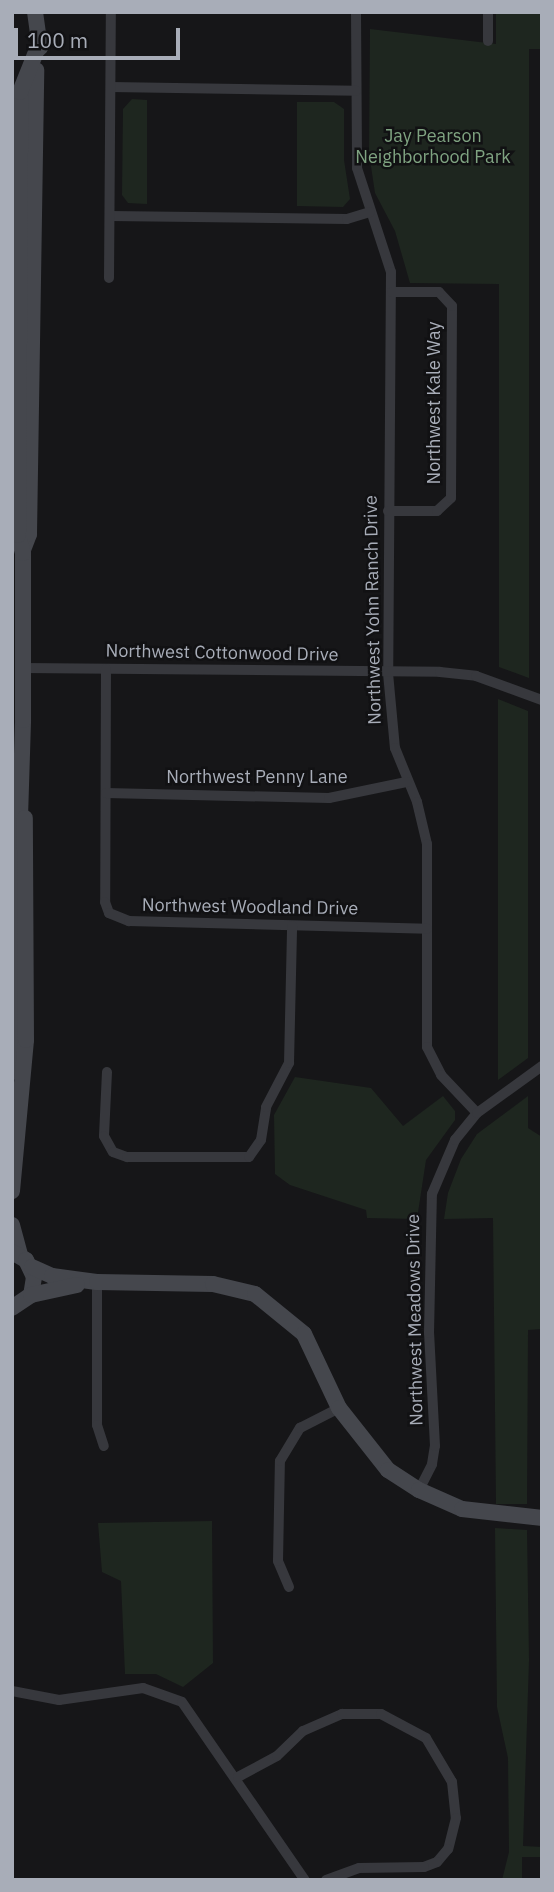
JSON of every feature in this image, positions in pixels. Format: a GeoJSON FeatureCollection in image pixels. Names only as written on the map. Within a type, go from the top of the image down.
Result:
{"type":"FeatureCollection","features":[{"type":"Feature","properties":{"kind":"main road"},"geometry":{"type":"LineString","coordinates":[[12,1072],[16,841],[22,794],[23,552],[18,534],[20,92],[42,37],[35,12]]}},
{"type":"Feature","properties":{"kind":"main road"},"geometry":{"type":"LineString","coordinates":[[12,1191],[26,1040],[28,842],[22,794]]}},
{"type":"Feature","properties":{"kind":"main road"},"geometry":{"type":"LineString","coordinates":[[12,1225],[16,1254],[32,1267],[52,1276],[97,1282],[213,1284],[255,1294],[304,1334],[339,1408],[371,1452],[419,1490],[462,1509],[542,1518]]}},
{"type":"Feature","properties":{"kind":"main road"},"geometry":{"type":"LineString","coordinates":[[12,1325],[32,1267]]}},
{"type":"Feature","properties":{"kind":"main road"},"geometry":{"type":"LineString","coordinates":[[21,1303],[97,1282]]}},
{"type":"Feature","properties":{"kind":"street"},"geometry":{"type":"LineString","coordinates":[[109,278],[111,12]]}},
{"type":"Feature","properties":{"kind":"street","name":"Northwest Yohn Ranch Drive"},"geometry":{"type":"LineString","coordinates":[[356,12],[357,168],[370,212],[387,252],[392,292],[388,673],[395,748],[417,802],[427,844],[426,1047],[441,1075],[477,1113]]}},
{"type":"Feature","properties":{"kind":"street"},"geometry":{"type":"LineString","coordinates":[[488,12],[488,41]]}},
{"type":"Feature","properties":{"kind":"street"},"geometry":{"type":"LineString","coordinates":[[111,87],[356,91]]}},
{"type":"Feature","properties":{"kind":"street"},"geometry":{"type":"LineString","coordinates":[[110,216],[347,219],[370,212]]}},
{"type":"Feature","properties":{"kind":"street","name":"Northwest Kale Way"},"geometry":{"type":"LineString","coordinates":[[388,511],[437,512],[451,498],[452,306],[439,292],[392,292]]}},
{"type":"Feature","properties":{"kind":"street","name":"Northwest Cottonwood Drive"},"geometry":{"type":"LineString","coordinates":[[23,668],[476,676],[542,700]]}},
{"type":"Feature","properties":{"kind":"street","name":"Northwest Woodland Drive"},"geometry":{"type":"LineString","coordinates":[[106,669],[105,902],[109,913],[130,922],[427,929]]}},
{"type":"Feature","properties":{"kind":"street","name":"Northwest Penny Lane"},"geometry":{"type":"LineString","coordinates":[[106,793],[329,798],[407,782]]}},
{"type":"Feature","properties":{"kind":"street"},"geometry":{"type":"LineString","coordinates":[[107,1072],[104,1136],[113,1152],[127,1157],[249,1157],[261,1140],[266,1107],[289,1063],[292,926]]}},
{"type":"Feature","properties":{"kind":"street","name":"Northwest Meadows Drive"},"geometry":{"type":"LineString","coordinates":[[419,1490],[432,1464],[435,1446],[429,1333],[432,1194],[455,1140],[477,1113],[542,1066]]}},
{"type":"Feature","properties":{"kind":"street"},"geometry":{"type":"LineString","coordinates":[[97,1282],[97,1425],[104,1446]]}},
{"type":"Feature","properties":{"kind":"street"},"geometry":{"type":"LineString","coordinates":[[289,1587],[278,1561],[279,1461],[300,1428],[339,1408]]}},
{"type":"Feature","properties":{"kind":"street"},"geometry":{"type":"LineString","coordinates":[[12,1691],[59,1700],[118,1690],[163,1692],[194,1713],[304,1880]]}},
{"type":"Feature","properties":{"kind":"street"},"geometry":{"type":"LineString","coordinates":[[238,1777],[277,1756],[303,1731],[342,1714],[382,1714],[426,1738],[452,1782],[456,1818],[448,1849],[437,1862],[424,1867],[359,1868],[326,1880]]}},
{"type":"Feature","properties":{"kind":"green space","name":"Jay Pearson Neighborhood Park"},"geometry":{"type":"Polygon","coordinates":[[[496,12],[542,12],[542,49],[529,49],[529,678],[499,667],[499,284],[410,283],[395,231],[375,193],[369,153],[370,29],[496,44],[496,12]]]}},
{"type":"Feature","properties":{"kind":"green space"},"geometry":{"type":"Polygon","coordinates":[[[132,99],[147,100],[147,204],[128,203],[122,195],[123,109],[132,99]]]}},
{"type":"Feature","properties":{"kind":"green space"},"geometry":{"type":"Polygon","coordinates":[[[297,102],[334,102],[344,109],[344,160],[350,199],[343,207],[297,206],[297,102]]]}},
{"type":"Feature","properties":{"kind":"green space"},"geometry":{"type":"Polygon","coordinates":[[[498,699],[528,711],[528,1058],[498,1080],[498,699]]]}},
{"type":"Feature","properties":{"kind":"green space"},"geometry":{"type":"Polygon","coordinates":[[[295,1077],[371,1088],[403,1126],[443,1096],[455,1111],[455,1120],[426,1160],[417,1219],[367,1218],[366,1210],[290,1185],[275,1174],[274,1115],[295,1077]]]}},
{"type":"Feature","properties":{"kind":"green space"},"geometry":{"type":"Polygon","coordinates":[[[528,1096],[528,1128],[542,1137],[542,1329],[528,1330],[527,1504],[496,1504],[493,1218],[444,1219],[448,1193],[461,1159],[477,1134],[528,1096]]]}},
{"type":"Feature","properties":{"kind":"green space"},"geometry":{"type":"Polygon","coordinates":[[[212,1521],[213,1663],[183,1687],[156,1674],[125,1674],[121,1581],[102,1572],[98,1523],[212,1521]]]}},
{"type":"Feature","properties":{"kind":"green space"},"geometry":{"type":"Polygon","coordinates":[[[495,1528],[527,1530],[529,1660],[523,1846],[542,1847],[542,1857],[522,1857],[522,1880],[502,1880],[509,1852],[508,1758],[497,1707],[495,1528]]]}}]}
